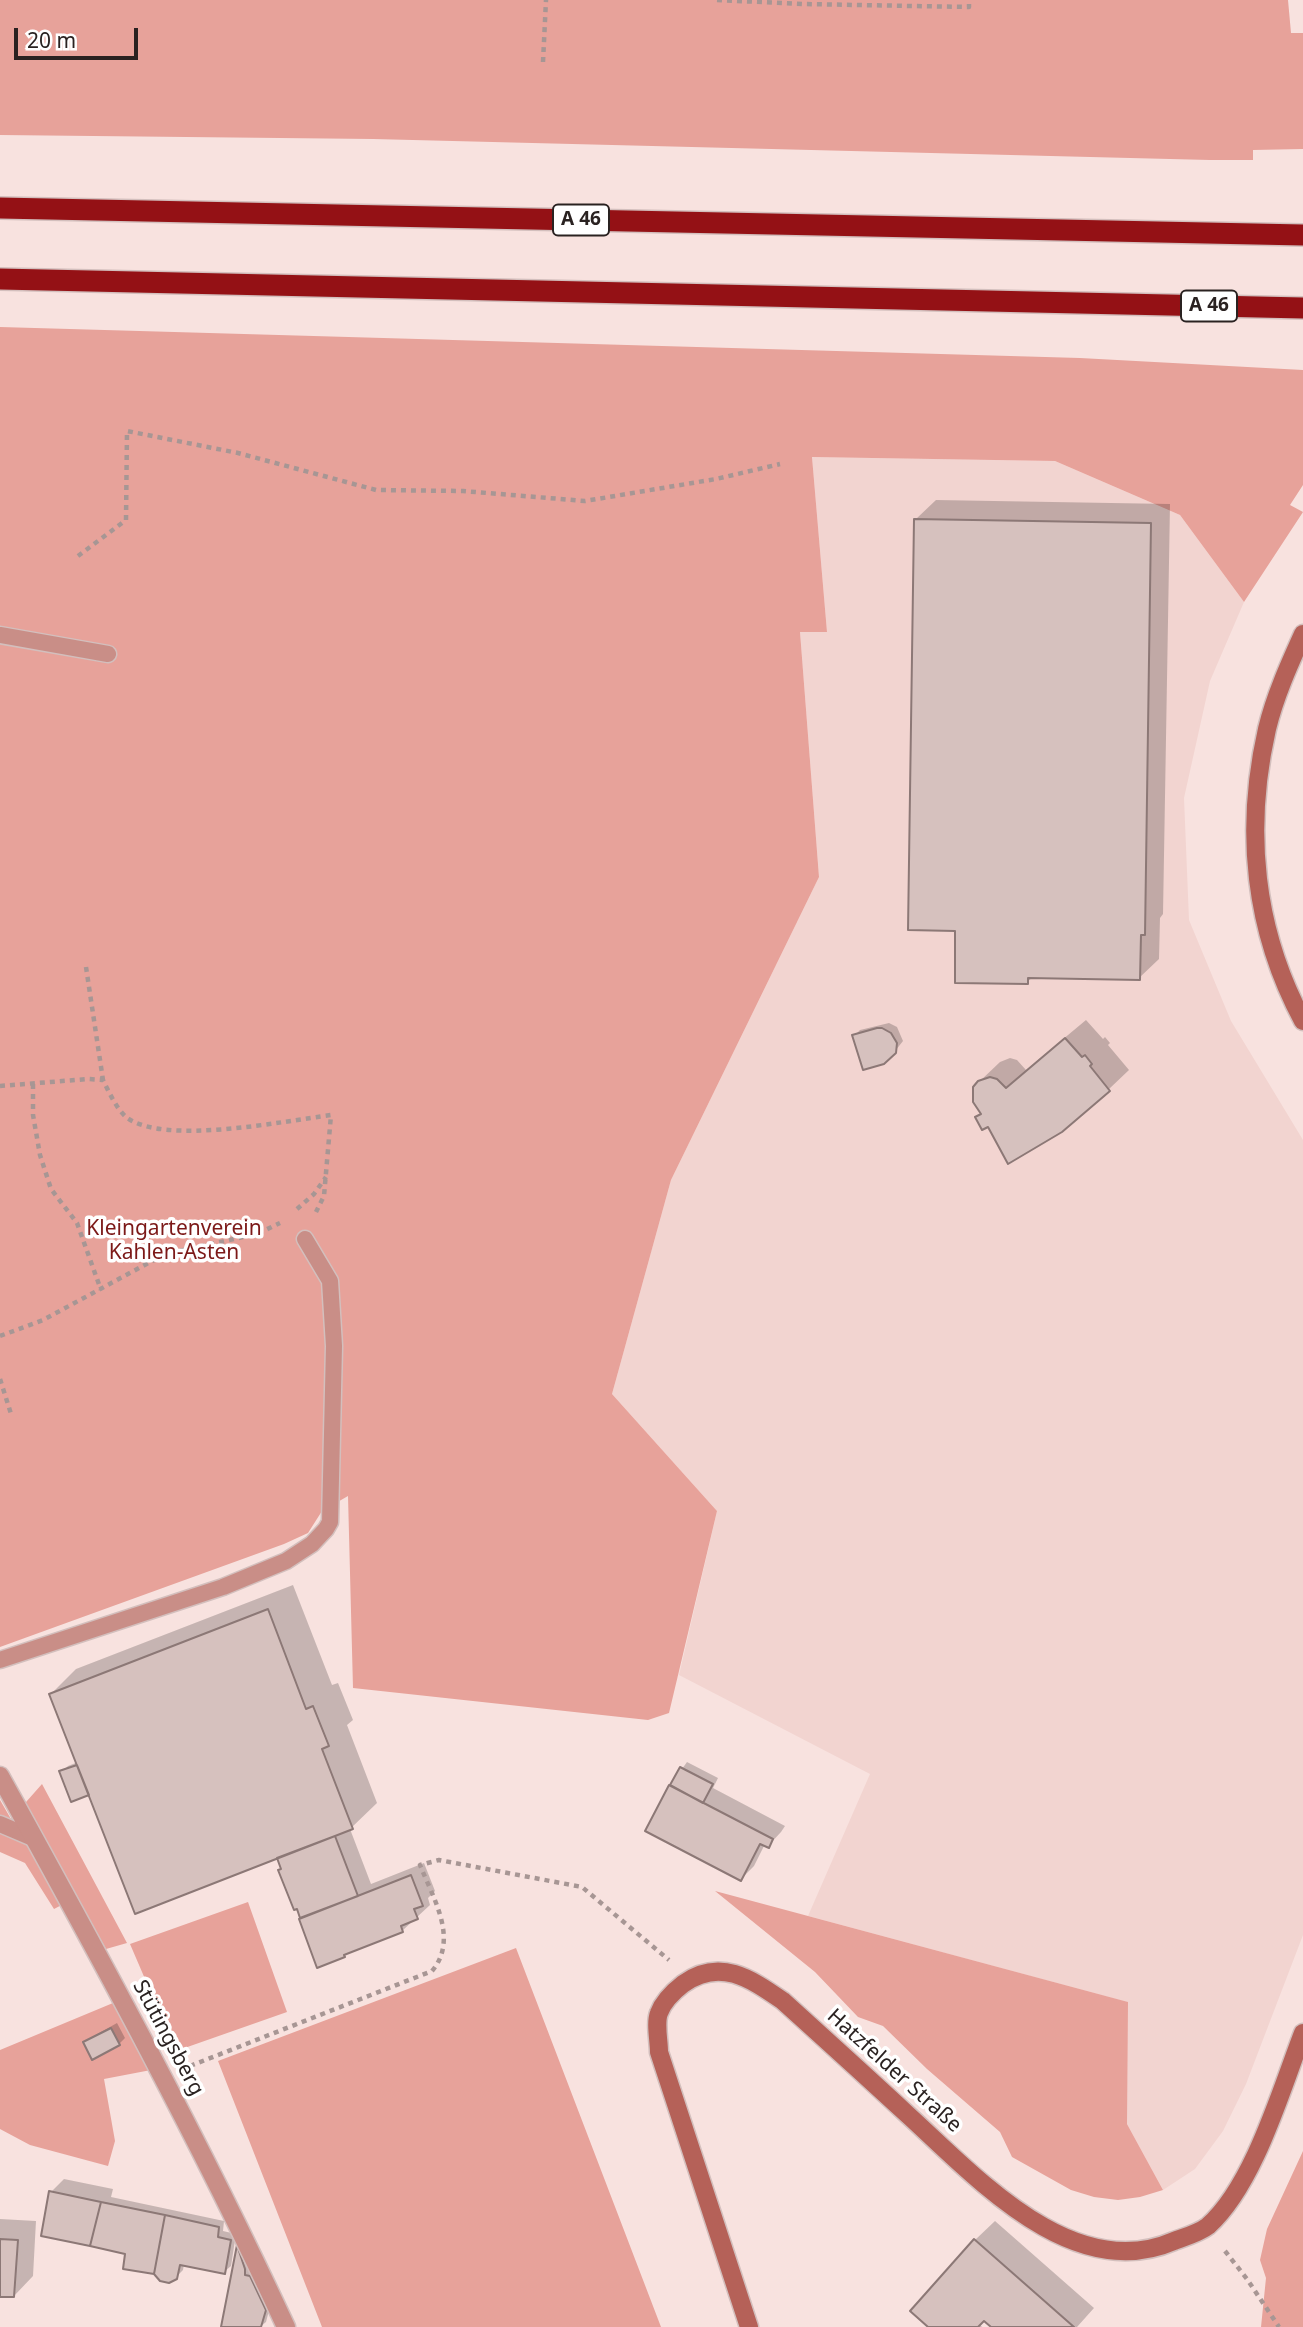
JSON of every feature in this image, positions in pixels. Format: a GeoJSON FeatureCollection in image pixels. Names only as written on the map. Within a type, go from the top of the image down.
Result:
{"type":"FeatureCollection","features":[{"type":"Feature","properties":{"kind":"highway","name":"A 46"},"geometry":{"type":"LineString","coordinates":[[0,208],[1303,235]]}},
{"type":"Feature","properties":{"kind":"highway","name":"A 46"},"geometry":{"type":"LineString","coordinates":[[0,279],[1303,308]]}},
{"type":"Feature","properties":{"kind":"main road"},"geometry":{"type":"LineString","coordinates":[[1303,634],[1284,677],[1268,728],[1255,800],[1257,878],[1270,944],[1287,991],[1303,1021]]}},
{"type":"Feature","properties":{"kind":"main road","name":"Hatzfelder Straße"},"geometry":{"type":"LineString","coordinates":[[691,1978],[723,1971],[750,1979],[783,2001],[999,2199],[1041,2225],[1078,2242],[1116,2252],[1159,2248],[1206,2228],[1228,2203],[1252,2164],[1303,2033]]}},
{"type":"Feature","properties":{"kind":"main road"},"geometry":{"type":"LineString","coordinates":[[691,1978],[675,1990],[658,2015],[659,2052],[749,2327]]}},
{"type":"Feature","properties":{"kind":"street","name":"Stütingsberg"},"geometry":{"type":"LineString","coordinates":[[0,1776],[163,2076],[241,2230],[286,2327]]}},
{"type":"Feature","properties":{"kind":"lane"},"geometry":{"type":"LineString","coordinates":[[0,635],[108,654]]}},
{"type":"Feature","properties":{"kind":"lane"},"geometry":{"type":"LineString","coordinates":[[0,1660],[223,1587],[286,1561],[312,1544],[326,1529],[330,1522],[334,1346],[330,1281],[305,1239]]}},
{"type":"Feature","properties":{"kind":"lane"},"geometry":{"type":"LineString","coordinates":[[0,1824],[35,1839]]}},
{"type":"Feature","properties":{"kind":"path"},"geometry":{"type":"LineString","coordinates":[[544,62],[546,0]]}},
{"type":"Feature","properties":{"kind":"path"},"geometry":{"type":"LineString","coordinates":[[717,0],[969,7],[969,0]]}},
{"type":"Feature","properties":{"kind":"path"},"geometry":{"type":"LineString","coordinates":[[78,556],[126,520],[127,430],[238,453],[376,490],[463,491],[586,501],[716,479],[780,464]]}},
{"type":"Feature","properties":{"kind":"path"},"geometry":{"type":"LineString","coordinates":[[86,967],[103,1080],[116,1104],[127,1117],[151,1128],[174,1130],[226,1128],[331,1115],[324,1196],[305,1239]]}},
{"type":"Feature","properties":{"kind":"path"},"geometry":{"type":"LineString","coordinates":[[0,1086],[103,1080]]}},
{"type":"Feature","properties":{"kind":"path"},"geometry":{"type":"LineString","coordinates":[[33,1084],[33,1115],[40,1155],[51,1189],[77,1223],[101,1290]]}},
{"type":"Feature","properties":{"kind":"path"},"geometry":{"type":"LineString","coordinates":[[0,1336],[43,1320],[165,1254],[257,1234]]}},
{"type":"Feature","properties":{"kind":"path"},"geometry":{"type":"LineString","coordinates":[[0,1379],[12,1417]]}},
{"type":"Feature","properties":{"kind":"path"},"geometry":{"type":"LineString","coordinates":[[163,2076],[432,1971],[440,1961],[444,1948],[443,1924],[419,1865],[439,1860],[582,1887],[691,1978]]}},
{"type":"Feature","properties":{"kind":"path"},"geometry":{"type":"LineString","coordinates":[[1206,2228],[1247,2279],[1279,2327]]}},
{"type":"Feature","properties":{"kind":"shaded area"},"geometry":{"type":"Polygon","coordinates":[[[812,457],[1055,461],[1180,515],[1244,602],[1210,681],[1184,798],[1189,920],[1231,1021],[1303,1140],[1303,1935],[1246,2084],[1223,2131],[1195,2169],[1163,2190],[1127,2124],[1127,2002],[808,1916],[870,1774],[679,1675],[717,1511],[612,1394],[671,1180],[819,877],[800,632],[827,632],[812,457]]]}},
{"type":"Feature","properties":{"kind":"green space"},"geometry":{"type":"Polygon","coordinates":[[[0,0],[1288,0],[1291,33],[1303,33],[1303,149],[1253,150],[1253,160],[1210,160],[373,139],[0,135],[0,0]]]}},
{"type":"Feature","properties":{"kind":"green space","name":"Kleingartenverein Kahlen-Asten"},"geometry":{"type":"Polygon","coordinates":[[[0,327],[1080,358],[1303,370],[1303,485],[1290,505],[1303,512],[1244,602],[1180,515],[1055,461],[812,457],[827,632],[800,632],[819,877],[671,1180],[612,1394],[717,1511],[669,1713],[648,1720],[353,1688],[348,1496],[322,1511],[308,1533],[284,1544],[0,1647],[0,327]]]}},
{"type":"Feature","properties":{"kind":"green space"},"geometry":{"type":"Polygon","coordinates":[[[42,1784],[127,1943],[106,1949],[77,1897],[54,1909],[25,1863],[0,1852],[0,1800],[11,1819],[42,1784]]]}},
{"type":"Feature","properties":{"kind":"green space"},"geometry":{"type":"Polygon","coordinates":[[[715,1891],[1128,2002],[1127,2124],[1163,2190],[1118,2200],[1094,2197],[1071,2190],[1012,2157],[1000,2132],[927,2069],[883,2026],[858,2017],[815,1972],[715,1891]]]}},
{"type":"Feature","properties":{"kind":"green space"},"geometry":{"type":"Polygon","coordinates":[[[248,1902],[287,2012],[176,2051],[130,1944],[248,1902]]]}},
{"type":"Feature","properties":{"kind":"green space"},"geometry":{"type":"Polygon","coordinates":[[[516,1948],[661,2327],[322,2327],[218,2061],[516,1948]]]}},
{"type":"Feature","properties":{"kind":"green space"},"geometry":{"type":"Polygon","coordinates":[[[113,2003],[151,2070],[104,2079],[115,2141],[108,2166],[30,2145],[0,2129],[0,2050],[113,2003]]]}},
{"type":"Feature","properties":{"kind":"green space"},"geometry":{"type":"Polygon","coordinates":[[[1303,2151],[1303,2327],[1261,2327],[1266,2278],[1260,2260],[1267,2229],[1303,2151]]]}},
{"type":"Feature","properties":{"kind":"building"},"geometry":{"type":"Polygon","coordinates":[[[914,519],[1151,523],[1145,935],[1141,935],[1140,980],[1028,978],[1028,984],[955,983],[955,931],[908,930],[914,519]]]}},
{"type":"Feature","properties":{"kind":"building"},"geometry":{"type":"Polygon","coordinates":[[[877,1028],[891,1033],[897,1043],[896,1053],[884,1064],[863,1070],[852,1035],[877,1028]]]}},
{"type":"Feature","properties":{"kind":"building"},"geometry":{"type":"Polygon","coordinates":[[[1065,1038],[1082,1057],[1085,1055],[1092,1064],[1090,1066],[1110,1091],[1062,1132],[1008,1164],[988,1127],[982,1130],[975,1117],[981,1114],[973,1102],[973,1087],[978,1081],[990,1077],[997,1079],[1006,1088],[1065,1038]]]}},
{"type":"Feature","properties":{"kind":"building"},"geometry":{"type":"Polygon","coordinates":[[[268,1609],[306,1709],[313,1706],[329,1746],[322,1749],[353,1829],[135,1914],[49,1694],[268,1609]]]}},
{"type":"Feature","properties":{"kind":"building"},"geometry":{"type":"Polygon","coordinates":[[[77,1765],[89,1795],[71,1802],[59,1771],[77,1765]]]}},
{"type":"Feature","properties":{"kind":"building"},"geometry":{"type":"Polygon","coordinates":[[[680,1767],[713,1784],[703,1803],[670,1785],[680,1767]]]}},
{"type":"Feature","properties":{"kind":"building"},"geometry":{"type":"Polygon","coordinates":[[[669,1785],[773,1839],[769,1848],[760,1844],[741,1881],[645,1831],[669,1785]]]}},
{"type":"Feature","properties":{"kind":"building"},"geometry":{"type":"Polygon","coordinates":[[[335,1836],[358,1896],[300,1918],[297,1909],[294,1910],[278,1870],[281,1869],[277,1858],[335,1836]]]}},
{"type":"Feature","properties":{"kind":"building"},"geometry":{"type":"Polygon","coordinates":[[[411,1875],[423,1906],[414,1909],[418,1919],[401,1926],[403,1932],[317,1968],[299,1919],[411,1875]]]}},
{"type":"Feature","properties":{"kind":"building"},"geometry":{"type":"Polygon","coordinates":[[[111,2028],[120,2045],[92,2060],[83,2042],[111,2028]]]}},
{"type":"Feature","properties":{"kind":"building"},"geometry":{"type":"Polygon","coordinates":[[[49,2191],[101,2202],[90,2246],[41,2236],[49,2191]]]}},
{"type":"Feature","properties":{"kind":"building"},"geometry":{"type":"Polygon","coordinates":[[[101,2202],[165,2215],[154,2274],[123,2269],[125,2254],[90,2246],[101,2202]]]}},
{"type":"Feature","properties":{"kind":"building"},"geometry":{"type":"Polygon","coordinates":[[[165,2215],[219,2227],[218,2237],[231,2240],[225,2274],[180,2265],[177,2279],[169,2283],[160,2281],[154,2274],[165,2215]]]}},
{"type":"Feature","properties":{"kind":"building"},"geometry":{"type":"Polygon","coordinates":[[[0,2239],[18,2240],[14,2297],[0,2297],[0,2239]]]}},
{"type":"Feature","properties":{"kind":"building"},"geometry":{"type":"Polygon","coordinates":[[[974,2239],[1074,2327],[991,2327],[984,2321],[978,2327],[928,2327],[910,2311],[974,2239]]]}},
{"type":"Feature","properties":{"kind":"building"},"geometry":{"type":"Polygon","coordinates":[[[237,2245],[245,2275],[250,2276],[266,2310],[261,2327],[221,2327],[237,2245]]]}}]}
